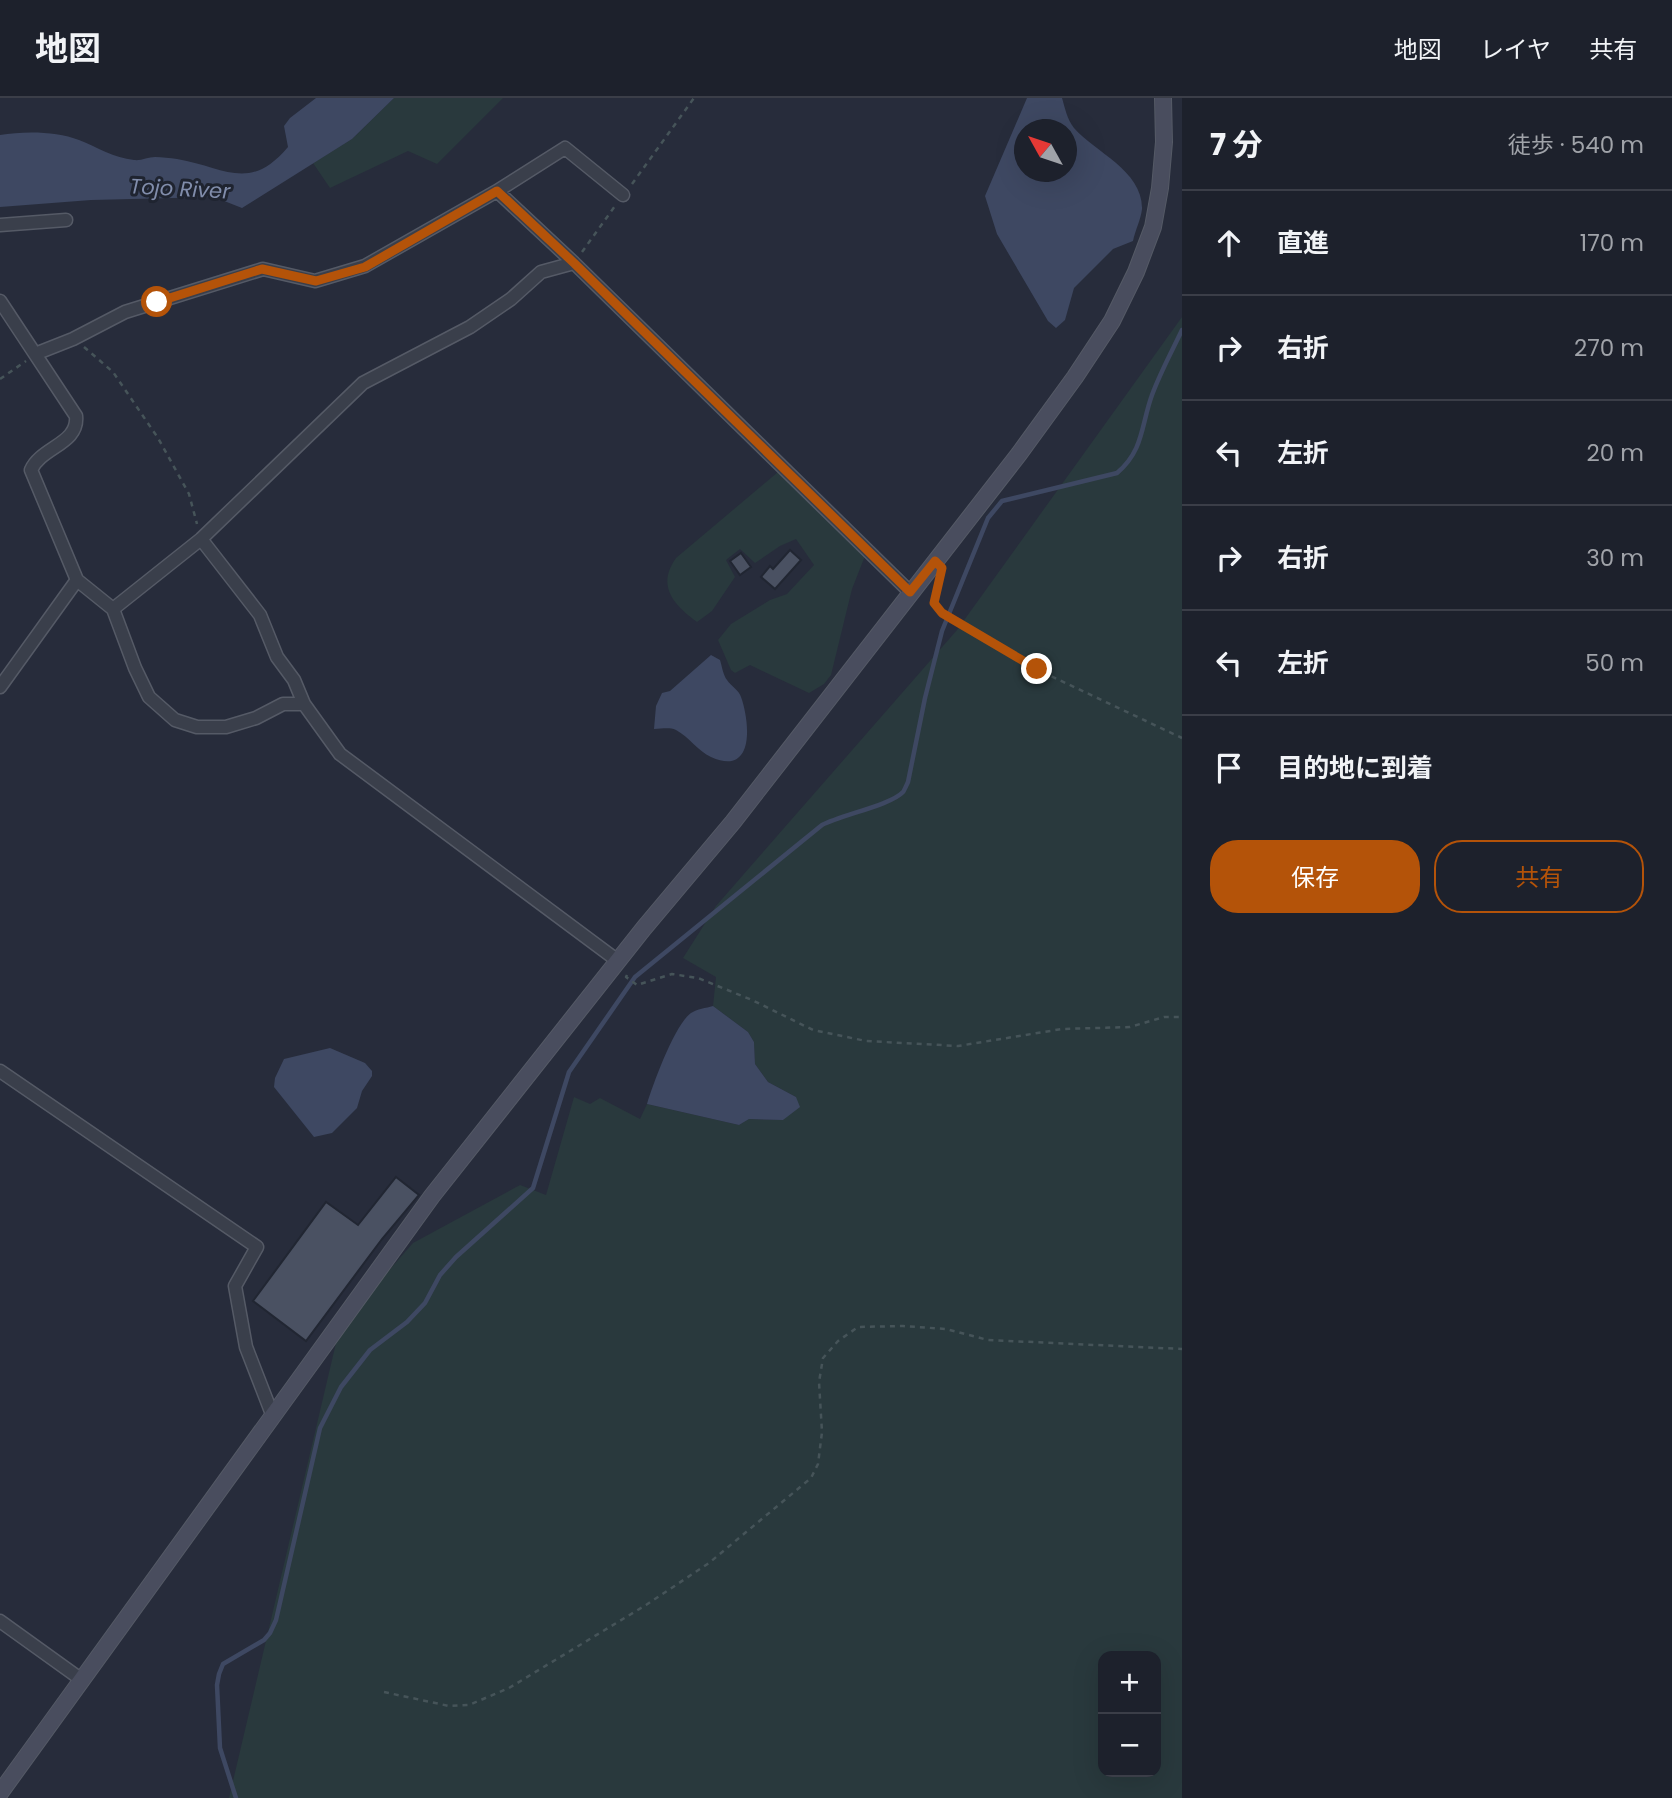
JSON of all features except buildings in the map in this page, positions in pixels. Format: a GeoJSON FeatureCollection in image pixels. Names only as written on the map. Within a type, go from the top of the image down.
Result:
{"type":"FeatureCollection","features":[{"type":"Feature","properties":{"kind":"street"},"geometry":{"type":"LineString","coordinates":[[0,1793],[432,1196],[618,961],[733,822],[1019,454],[1075,377],[1118,308],[1136,272],[1153,227],[1164,142],[1163,98]]}},
{"type":"Feature","properties":{"kind":"street"},"geometry":{"type":"LineString","coordinates":[[35,354],[73,339],[125,312],[262,269],[316,281],[365,267],[497,191],[565,148],[623,195]]}},
{"type":"Feature","properties":{"kind":"street"},"geometry":{"type":"LineString","coordinates":[[497,191],[910,592]]}},
{"type":"Feature","properties":{"kind":"street"},"geometry":{"type":"LineString","coordinates":[[0,225],[66,220]]}},
{"type":"Feature","properties":{"kind":"street"},"geometry":{"type":"LineString","coordinates":[[113,609],[201,539],[363,383],[470,327],[511,299],[541,272],[574,263]]}},
{"type":"Feature","properties":{"kind":"street"},"geometry":{"type":"LineString","coordinates":[[0,300],[76,416],[74,433],[35,463],[31,470],[77,580],[113,609],[149,697],[175,720],[197,726],[226,727],[256,718],[283,704],[304,704]]}},
{"type":"Feature","properties":{"kind":"street"},"geometry":{"type":"LineString","coordinates":[[201,539],[260,615],[277,657],[294,680],[304,704],[340,754],[618,961]]}},
{"type":"Feature","properties":{"kind":"street"},"geometry":{"type":"LineString","coordinates":[[0,687],[77,580]]}},
{"type":"Feature","properties":{"kind":"street"},"geometry":{"type":"LineString","coordinates":[[0,1071],[257,1247],[235,1286],[246,1347],[272,1414]]}},
{"type":"Feature","properties":{"kind":"street"},"geometry":{"type":"LineString","coordinates":[[0,1621],[82,1680]]}},
{"type":"Feature","properties":{"kind":"path"},"geometry":{"type":"LineString","coordinates":[[574,263],[694,98]]}},
{"type":"Feature","properties":{"kind":"path"},"geometry":{"type":"LineString","coordinates":[[73,339],[113,372],[158,438],[189,494],[201,539]]}},
{"type":"Feature","properties":{"kind":"path"},"geometry":{"type":"LineString","coordinates":[[0,379],[35,354]]}},
{"type":"Feature","properties":{"kind":"path"},"geometry":{"type":"LineString","coordinates":[[935,561],[942,568],[934,603],[951,620],[1037,669],[1182,738]]}},
{"type":"Feature","properties":{"kind":"path"},"geometry":{"type":"LineString","coordinates":[[626,977],[637,985],[672,974],[698,978],[752,1000],[813,1030],[866,1041],[958,1046],[1062,1029],[1130,1027],[1164,1017],[1182,1017]]}},
{"type":"Feature","properties":{"kind":"path"},"geometry":{"type":"LineString","coordinates":[[384,1692],[449,1706],[469,1705],[509,1688],[646,1605],[709,1563],[811,1478],[818,1464],[822,1432],[819,1382],[823,1358],[838,1341],[858,1327],[946,1329],[988,1340],[1182,1349]]}},
{"type":"Feature","properties":{"kind":"shaded area"},"geometry":{"type":"Polygon","coordinates":[[[394,98],[503,98],[437,164],[408,151],[330,188],[313,163],[352,139],[394,98]]]}},
{"type":"Feature","properties":{"kind":"shaded area"},"geometry":{"type":"Polygon","coordinates":[[[1182,317],[1182,1798],[229,1798],[340,1326],[413,1243],[520,1185],[546,1195],[574,1097],[590,1104],[600,1098],[640,1119],[647,1104],[739,1125],[749,1119],[783,1120],[796,1097],[768,1082],[755,1064],[754,1042],[748,1032],[713,1006],[716,977],[683,958],[716,906],[957,630],[1182,317]]]}},
{"type":"Feature","properties":{"kind":"shaded area"},"geometry":{"type":"Polygon","coordinates":[[[778,472],[865,556],[852,589],[831,675],[824,684],[809,693],[750,665],[735,673],[731,670],[718,640],[731,624],[770,600],[787,594],[814,565],[796,539],[755,563],[740,549],[726,560],[735,577],[712,611],[697,622],[675,602],[668,586],[670,568],[676,558],[778,472]]]}},
{"type":"Feature","properties":{"kind":"water","name":"Tojo River"},"geometry":{"type":"Polygon","coordinates":[[[316,98],[394,98],[352,139],[242,208],[214,197],[91,200],[0,207],[0,135],[50,133],[79,140],[127,159],[169,158],[223,171],[248,173],[274,161],[288,147],[284,126],[316,98]]]}},
{"type":"Feature","properties":{"kind":"water"},"geometry":{"type":"Polygon","coordinates":[[[1027,98],[1062,98],[1069,119],[1018,119],[1027,98]]]}},
{"type":"Feature","properties":{"kind":"water"},"geometry":{"type":"Polygon","coordinates":[[[1014,128],[1014,182],[1077,182],[1077,131],[1126,173],[1140,196],[1142,209],[1133,241],[1113,249],[1074,288],[1065,320],[1056,328],[1048,321],[997,234],[985,196],[1014,128]]]}},
{"type":"Feature","properties":{"kind":"water"},"geometry":{"type":"Polygon","coordinates":[[[711,655],[720,660],[726,678],[740,695],[744,708],[746,744],[736,760],[725,761],[711,757],[676,730],[654,729],[656,706],[662,693],[670,691],[711,655]]]}},
{"type":"Feature","properties":{"kind":"water"},"geometry":{"type":"Polygon","coordinates":[[[713,1006],[748,1032],[754,1042],[755,1064],[768,1082],[796,1097],[800,1107],[783,1120],[749,1119],[739,1125],[647,1104],[678,1029],[691,1013],[713,1006]]]}},
{"type":"Feature","properties":{"kind":"water"},"geometry":{"type":"Polygon","coordinates":[[[330,1048],[365,1063],[372,1071],[372,1076],[362,1091],[357,1108],[332,1133],[314,1137],[274,1087],[275,1078],[284,1059],[330,1048]]]}},
{"type":"Feature","properties":{"kind":"waterway"},"geometry":{"type":"LineString","coordinates":[[236,1798],[220,1748],[217,1685],[219,1674],[223,1664],[264,1640],[276,1620],[320,1428],[341,1387],[370,1350],[407,1322],[425,1303],[440,1275],[456,1257],[533,1188],[569,1072],[635,977],[822,825],[888,801],[903,792],[908,782],[942,631],[988,518],[1002,501],[1117,473],[1137,446],[1155,387],[1182,330]]}},
{"type":"Feature","properties":{"kind":"route"},"geometry":{"type":"LineString","coordinates":[[157,302],[262,269],[316,281],[365,267],[497,191],[910,592],[935,561],[942,568],[934,603],[942,613],[1037,669]]}}]}
